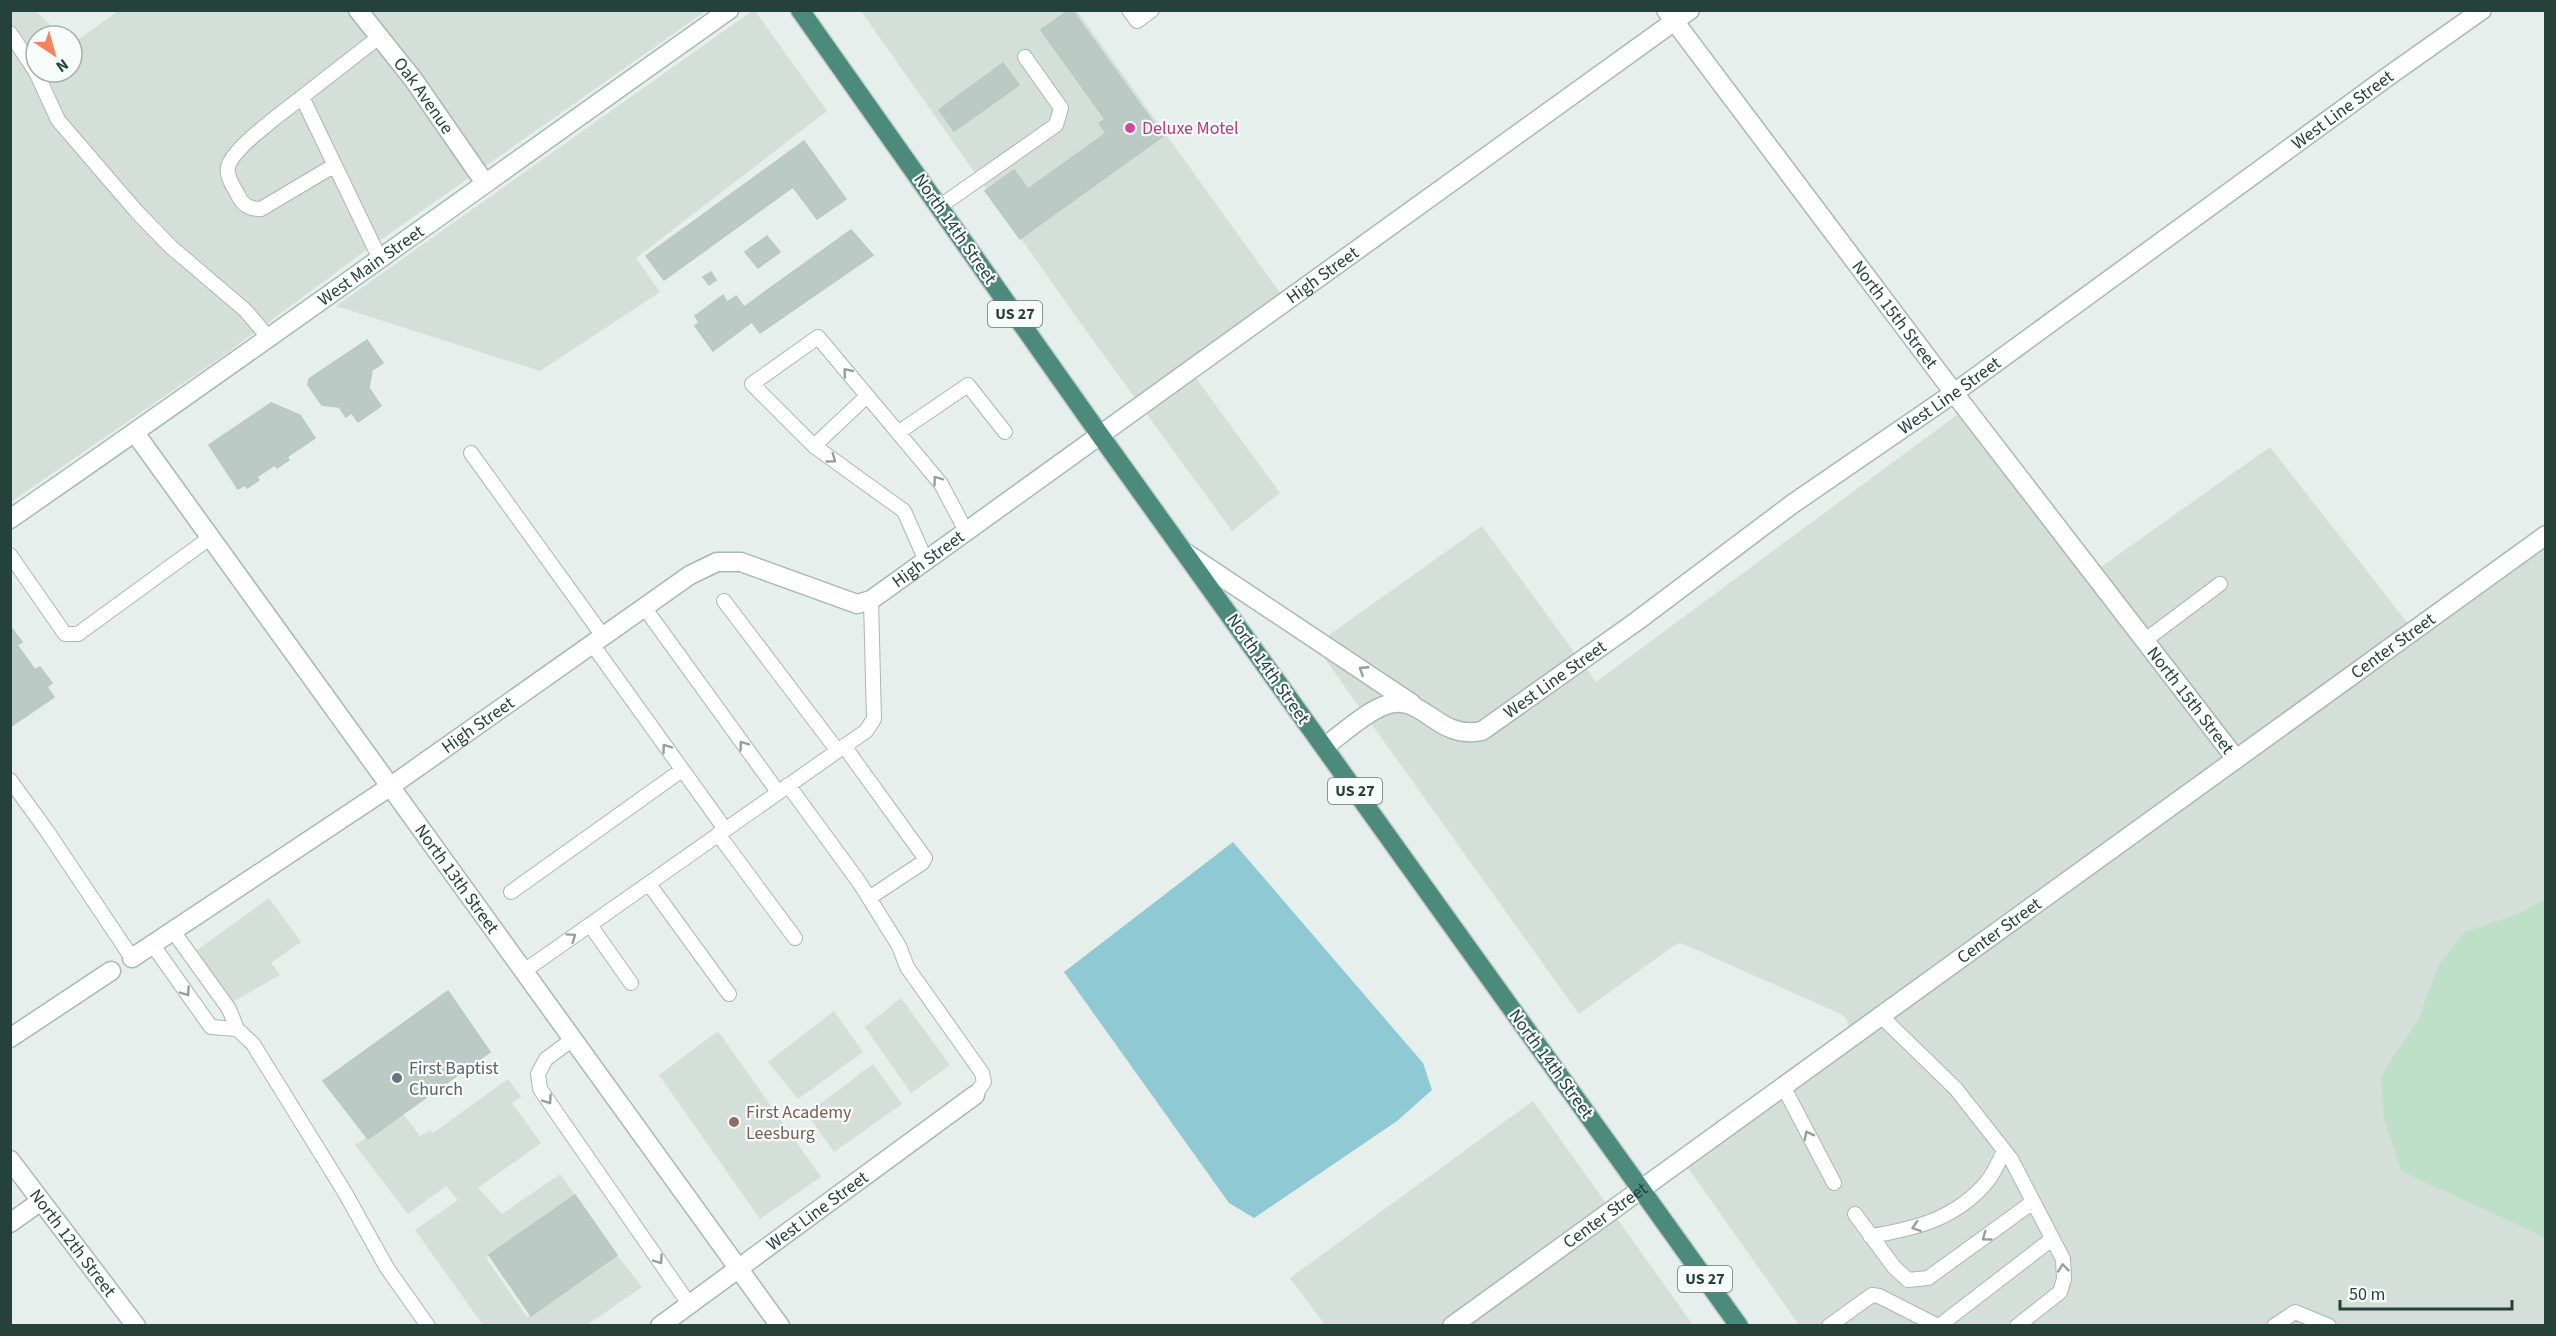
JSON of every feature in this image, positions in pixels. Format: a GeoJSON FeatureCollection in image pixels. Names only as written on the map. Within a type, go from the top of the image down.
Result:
{"type":"FeatureCollection","features":[{"type":"Feature","properties":{"kind":"highway","name":"North 14th Street"},"geometry":{"type":"LineString","coordinates":[[800,10],[1100,435],[1739,1326]]}},
{"type":"Feature","properties":{"kind":"street","name":"Oak Avenue"},"geometry":{"type":"LineString","coordinates":[[358,10],[413,79],[485,183]]}},
{"type":"Feature","properties":{"kind":"street","name":"West Main Street"},"geometry":{"type":"LineString","coordinates":[[10,519],[135,433],[379,257],[729,10]]}},
{"type":"Feature","properties":{"kind":"street","name":"High Street"},"geometry":{"type":"LineString","coordinates":[[132,958],[391,786],[690,575],[717,562],[741,562],[857,604],[871,600],[1100,435],[1670,16],[1690,10]]}},
{"type":"Feature","properties":{"kind":"street","name":"West Line Street"},"geometry":{"type":"LineString","coordinates":[[1186,553],[1448,730],[1469,734],[1482,731],[1637,621],[1791,505],[1954,393],[2482,10]]}},
{"type":"Feature","properties":{"kind":"street","name":"North 15th Street"},"geometry":{"type":"LineString","coordinates":[[1670,16],[1954,393],[2236,759]]}},
{"type":"Feature","properties":{"kind":"street","name":"North 13th Street"},"geometry":{"type":"LineString","coordinates":[[135,433],[780,1326]]}},
{"type":"Feature","properties":{"kind":"street","name":"Center Street"},"geometry":{"type":"LineString","coordinates":[[1452,1326],[2546,535]]}},
{"type":"Feature","properties":{"kind":"street"},"geometry":{"type":"LineString","coordinates":[[1324,747],[1389,704],[1411,704]]}},
{"type":"Feature","properties":{"kind":"street"},"geometry":{"type":"LineString","coordinates":[[10,1038],[111,971]]}},
{"type":"Feature","properties":{"kind":"street","name":"West Line Street"},"geometry":{"type":"LineString","coordinates":[[660,1326],[975,1095]]}},
{"type":"Feature","properties":{"kind":"street","name":"North 12th Street"},"geometry":{"type":"LineString","coordinates":[[10,1160],[136,1326]]}},
{"type":"Feature","properties":{"kind":"street"},"geometry":{"type":"LineString","coordinates":[[10,1223],[41,1201]]}},
{"type":"Feature","properties":{"kind":"lane"},"geometry":{"type":"LineString","coordinates":[[1129,10],[1137,21],[1152,10]]}},
{"type":"Feature","properties":{"kind":"lane"},"geometry":{"type":"LineString","coordinates":[[10,33],[24,54]]}},
{"type":"Feature","properties":{"kind":"lane"},"geometry":{"type":"LineString","coordinates":[[335,165],[261,209],[251,209],[241,201],[230,180],[228,168],[235,153],[379,37]]}},
{"type":"Feature","properties":{"kind":"lane"},"geometry":{"type":"LineString","coordinates":[[939,207],[1056,124],[1061,108],[1025,57]]}},
{"type":"Feature","properties":{"kind":"lane"},"geometry":{"type":"LineString","coordinates":[[42,84],[58,120],[130,204],[171,247],[245,310],[268,338]]}},
{"type":"Feature","properties":{"kind":"lane"},"geometry":{"type":"LineString","coordinates":[[302,97],[379,257]]}},
{"type":"Feature","properties":{"kind":"lane"},"geometry":{"type":"LineString","coordinates":[[926,561],[904,511],[814,446],[752,384],[818,336],[941,484],[966,531]]}},
{"type":"Feature","properties":{"kind":"lane"},"geometry":{"type":"LineString","coordinates":[[899,432],[968,385],[1005,432]]}},
{"type":"Feature","properties":{"kind":"lane"},"geometry":{"type":"LineString","coordinates":[[814,446],[867,396]]}},
{"type":"Feature","properties":{"kind":"lane"},"geometry":{"type":"LineString","coordinates":[[471,453],[598,640],[722,832],[795,938]]}},
{"type":"Feature","properties":{"kind":"lane"},"geometry":{"type":"LineString","coordinates":[[10,555],[65,634],[78,634],[211,537]]}},
{"type":"Feature","properties":{"kind":"lane"},"geometry":{"type":"LineString","coordinates":[[2144,641],[2220,584]]}},
{"type":"Feature","properties":{"kind":"lane"},"geometry":{"type":"LineString","coordinates":[[524,971],[866,730],[874,719],[871,600]]}},
{"type":"Feature","properties":{"kind":"lane"},"geometry":{"type":"LineString","coordinates":[[724,601],[925,858],[922,863],[869,898]]}},
{"type":"Feature","properties":{"kind":"lane"},"geometry":{"type":"LineString","coordinates":[[644,607],[869,898],[898,946],[907,967],[982,1073],[984,1082],[975,1095]]}},
{"type":"Feature","properties":{"kind":"lane"},"geometry":{"type":"LineString","coordinates":[[511,892],[682,770]]}},
{"type":"Feature","properties":{"kind":"lane"},"geometry":{"type":"LineString","coordinates":[[10,780],[132,958]]}},
{"type":"Feature","properties":{"kind":"lane"},"geometry":{"type":"LineString","coordinates":[[648,884],[729,994]]}},
{"type":"Feature","properties":{"kind":"lane"},"geometry":{"type":"LineString","coordinates":[[590,925],[631,983]]}},
{"type":"Feature","properties":{"kind":"lane"},"geometry":{"type":"LineString","coordinates":[[173,931],[229,1009],[237,1029],[253,1044],[344,1191],[387,1268],[428,1326]]}},
{"type":"Feature","properties":{"kind":"lane"},"geometry":{"type":"LineString","coordinates":[[152,944],[211,1027],[237,1029]]}},
{"type":"Feature","properties":{"kind":"lane"},"geometry":{"type":"LineString","coordinates":[[1881,1016],[1956,1089],[2004,1151],[2062,1259],[2064,1280],[2060,1292],[2017,1326]]}},
{"type":"Feature","properties":{"kind":"lane"},"geometry":{"type":"LineString","coordinates":[[573,1039],[546,1059],[538,1074],[540,1089],[689,1304]]}},
{"type":"Feature","properties":{"kind":"lane"},"geometry":{"type":"LineString","coordinates":[[1784,1086],[1834,1183]]}},
{"type":"Feature","properties":{"kind":"lane"},"geometry":{"type":"LineString","coordinates":[[1870,1236],[1908,1230],[1949,1215],[1987,1182],[2004,1151]]}},
{"type":"Feature","properties":{"kind":"lane"},"geometry":{"type":"LineString","coordinates":[[1855,1214],[1894,1267],[1908,1280],[1928,1278],[2033,1202]]}},
{"type":"Feature","properties":{"kind":"lane"},"geometry":{"type":"LineString","coordinates":[[1829,1326],[1872,1295],[1879,1296],[1939,1326],[2052,1239]]}},
{"type":"Feature","properties":{"kind":"lane"},"geometry":{"type":"LineString","coordinates":[[2274,1326],[2295,1312],[2329,1326]]}},
{"type":"Feature","properties":{"kind":"shaded area"},"geometry":{"type":"Polygon","coordinates":[[[11,11],[36,11],[49,24],[24,24],[24,84],[84,84],[84,35],[118,11],[706,11],[372,246],[220,358],[11,502],[11,11]]]}},
{"type":"Feature","properties":{"kind":"shaded area"},"geometry":{"type":"Polygon","coordinates":[[[755,11],[827,111],[636,258],[660,292],[540,371],[336,306],[755,11]]]}},
{"type":"Feature","properties":{"kind":"shaded area"},"geometry":{"type":"Polygon","coordinates":[[[861,11],[1077,11],[1286,301],[1190,370],[1280,493],[1232,531],[1079,321],[861,11]]]}},
{"type":"Feature","properties":{"kind":"shaded area"},"geometry":{"type":"Polygon","coordinates":[[[1973,403],[2098,569],[2270,447],[2413,630],[2546,545],[2545,899],[2519,913],[2464,932],[2438,965],[2418,1020],[2393,1056],[2402,1172],[2545,1238],[2545,1325],[1799,1325],[1676,1151],[1682,1150],[1848,1029],[1847,1019],[1841,1014],[1681,943],[1579,1014],[1315,645],[1482,526],[1596,682],[1973,403]]]}},
{"type":"Feature","properties":{"kind":"shaded area"},"geometry":{"type":"Polygon","coordinates":[[[269,898],[301,942],[271,963],[280,975],[229,1004],[190,955],[269,898]]]}},
{"type":"Feature","properties":{"kind":"shaded area"},"geometry":{"type":"Polygon","coordinates":[[[901,998],[950,1065],[911,1093],[865,1027],[901,998]]]}},
{"type":"Feature","properties":{"kind":"shaded area"},"geometry":{"type":"Polygon","coordinates":[[[834,1011],[863,1052],[798,1099],[768,1062],[834,1011]]]}},
{"type":"Feature","properties":{"kind":"shaded area"},"geometry":{"type":"Polygon","coordinates":[[[718,1031],[821,1177],[760,1219],[659,1075],[718,1031]]]}},
{"type":"Feature","properties":{"kind":"shaded area"},"geometry":{"type":"Polygon","coordinates":[[[873,1064],[902,1104],[834,1152],[807,1114],[873,1064]]]}},
{"type":"Feature","properties":{"kind":"shaded area"},"geometry":{"type":"Polygon","coordinates":[[[508,1079],[521,1097],[512,1103],[541,1143],[472,1192],[478,1188],[502,1214],[560,1174],[575,1195],[486,1258],[527,1317],[617,1255],[642,1287],[587,1325],[483,1325],[415,1230],[458,1200],[446,1186],[408,1214],[355,1145],[403,1114],[420,1136],[430,1130],[433,1133],[508,1079]]]}},
{"type":"Feature","properties":{"kind":"shaded area"},"geometry":{"type":"Polygon","coordinates":[[[1533,1101],[1693,1325],[1325,1325],[1290,1278],[1533,1101]]]}},
{"type":"Feature","properties":{"kind":"green space"},"geometry":{"type":"Polygon","coordinates":[[[2545,899],[2545,1238],[2402,1172],[2384,1120],[2381,1078],[2418,1020],[2438,965],[2464,932],[2519,913],[2545,899]]]}},
{"type":"Feature","properties":{"kind":"water"},"geometry":{"type":"Polygon","coordinates":[[[1233,842],[1423,1063],[1432,1090],[1397,1121],[1254,1218],[1229,1203],[1064,972],[1233,842]]]}},
{"type":"Feature","properties":{"kind":"building","name":"Deluxe Motel"},"geometry":{"type":"Polygon","coordinates":[[[1072,10],[1163,136],[1020,239],[985,191],[1014,170],[1028,189],[1106,133],[1099,123],[1105,119],[1041,30],[1072,10]]]}},
{"type":"Feature","properties":{"kind":"building"},"geometry":{"type":"Polygon","coordinates":[[[1003,63],[1019,85],[954,131],[939,110],[1003,63]]]}},
{"type":"Feature","properties":{"kind":"building"},"geometry":{"type":"Polygon","coordinates":[[[804,141],[846,199],[817,219],[793,187],[664,280],[646,256],[804,141]]]}},
{"type":"Feature","properties":{"kind":"building"},"geometry":{"type":"Polygon","coordinates":[[[851,230],[873,255],[760,333],[752,322],[713,351],[695,326],[699,322],[695,316],[723,295],[727,302],[736,296],[744,307],[851,230]]]}},
{"type":"Feature","properties":{"kind":"building"},"geometry":{"type":"Polygon","coordinates":[[[767,236],[780,252],[758,268],[745,252],[767,236]]]}},
{"type":"Feature","properties":{"kind":"building"},"geometry":{"type":"Polygon","coordinates":[[[711,272],[716,280],[709,285],[703,277],[711,272]]]}},
{"type":"Feature","properties":{"kind":"building"},"geometry":{"type":"Polygon","coordinates":[[[367,340],[383,363],[372,370],[369,388],[381,406],[358,422],[352,413],[346,417],[339,407],[322,405],[308,385],[309,379],[367,340]]]}},
{"type":"Feature","properties":{"kind":"building"},"geometry":{"type":"Polygon","coordinates":[[[271,403],[300,415],[315,438],[287,457],[289,460],[277,468],[275,465],[257,477],[259,480],[247,488],[245,485],[238,489],[209,445],[271,403]]]}},
{"type":"Feature","properties":{"kind":"building"},"geometry":{"type":"Polygon","coordinates":[[[10,626],[22,642],[17,645],[35,670],[40,667],[52,683],[47,687],[54,697],[10,727],[10,626]]]}},
{"type":"Feature","properties":{"kind":"building"},"geometry":{"type":"Polygon","coordinates":[[[448,991],[490,1052],[368,1139],[323,1081],[448,991]]]}},
{"type":"Feature","properties":{"kind":"building"},"geometry":{"type":"Polygon","coordinates":[[[575,1195],[617,1255],[531,1316],[489,1255],[575,1195]]]}},
{"type":"Feature","properties":{"kind":"place","name":"Deluxe Motel"},"geometry":{"type":"Point","coordinates":[1130,128]}},
{"type":"Feature","properties":{"kind":"place","name":"First Baptist Church"},"geometry":{"type":"Point","coordinates":[397,1078]}},
{"type":"Feature","properties":{"kind":"place","name":"First Academy Leesburg"},"geometry":{"type":"Point","coordinates":[734,1122]}}]}
